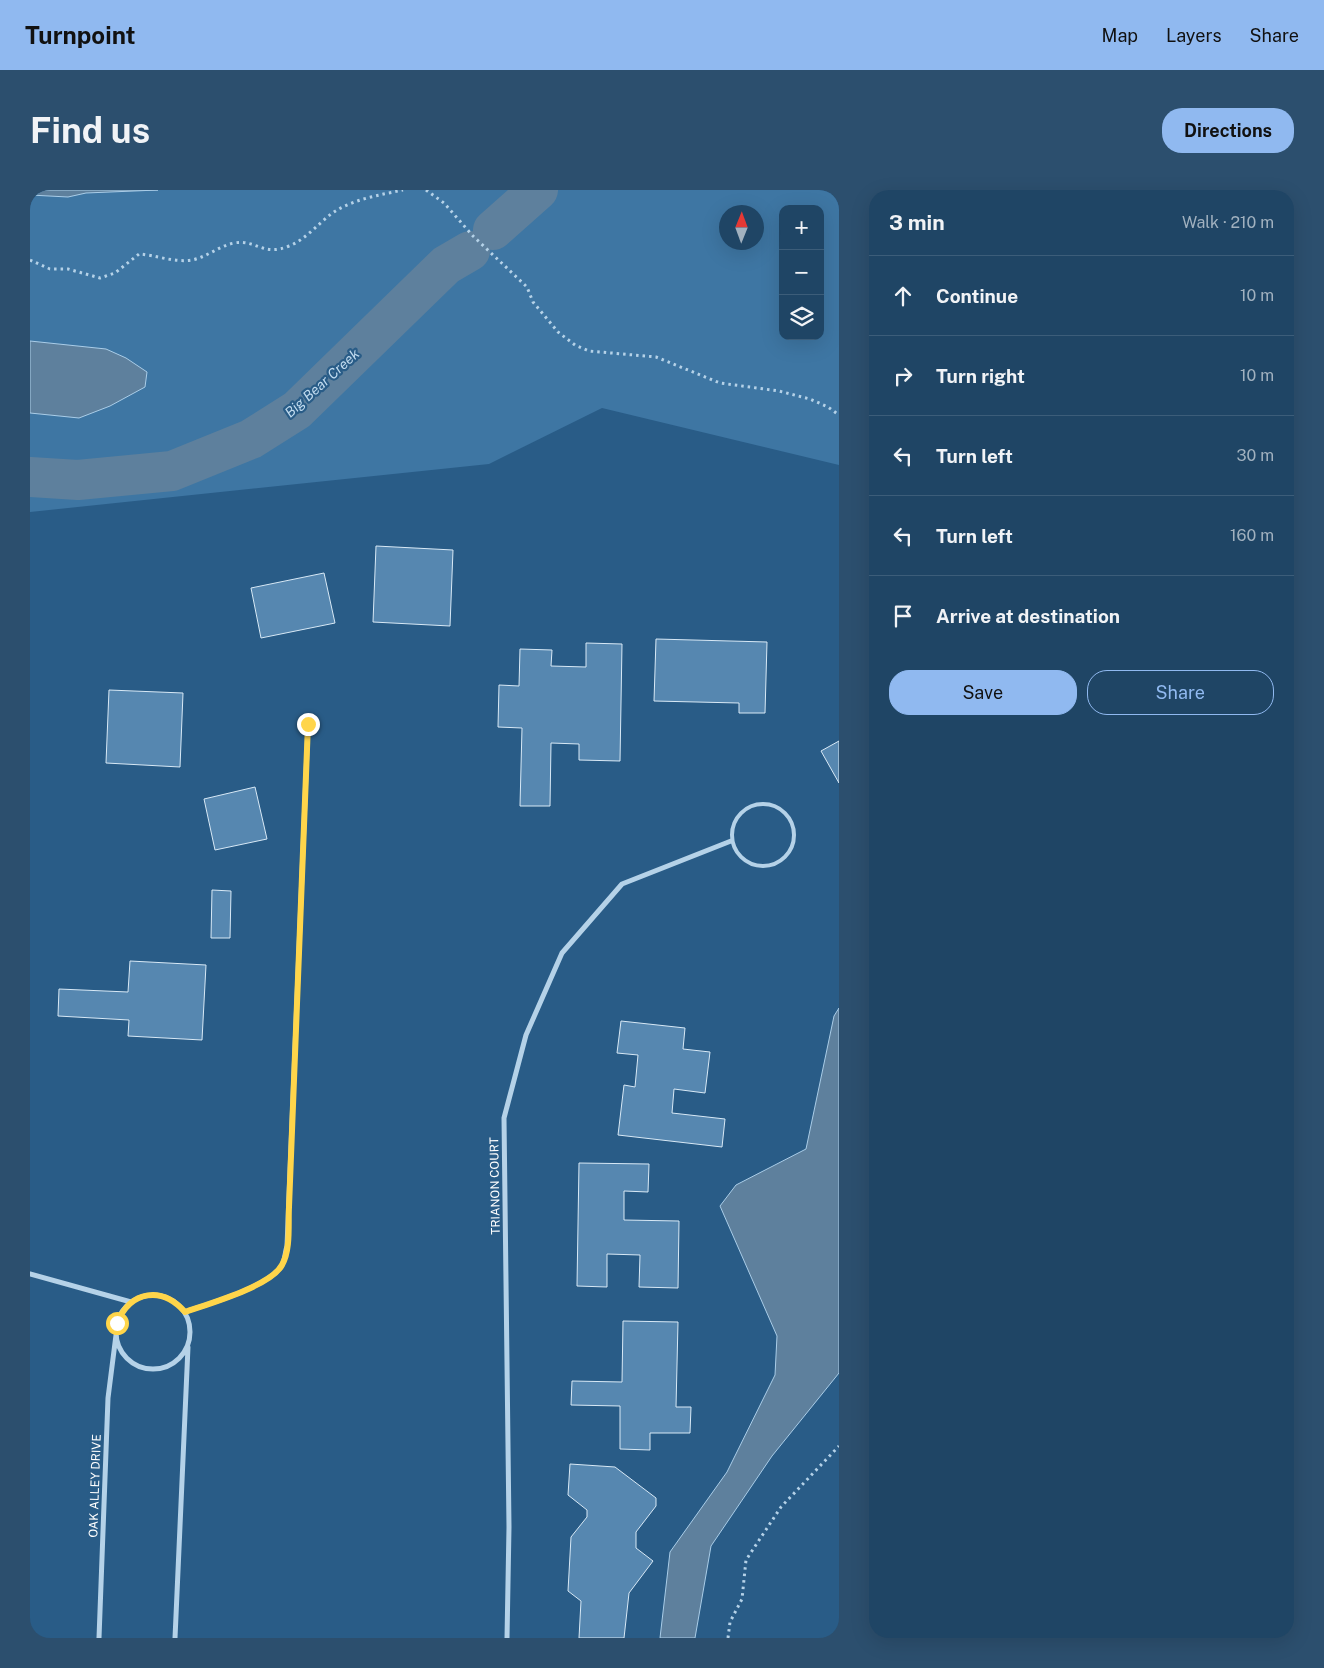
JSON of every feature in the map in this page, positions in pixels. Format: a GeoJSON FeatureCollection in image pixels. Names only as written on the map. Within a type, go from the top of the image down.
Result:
{"type":"FeatureCollection","features":[{"type":"Feature","properties":{"kind":"street"},"geometry":{"type":"LineString","coordinates":[[185,1312],[250,1289],[269,1277],[282,1266],[287,1246],[308,724]]}},
{"type":"Feature","properties":{"kind":"street","name":"TRIANON COURT"},"geometry":{"type":"LineString","coordinates":[[507,1638],[509,1527],[504,1118],[526,1036],[562,954],[622,884],[732,841]]}},
{"type":"Feature","properties":{"kind":"street"},"geometry":{"type":"LineString","coordinates":[[30,1274],[131,1302]]}},
{"type":"Feature","properties":{"kind":"street"},"geometry":{"type":"LineString","coordinates":[[175,1638],[188,1347],[191,1336],[190,1323],[185,1312],[177,1303],[166,1297],[154,1295],[142,1296],[131,1302],[122,1312],[117,1323],[116,1335],[119,1348],[126,1358],[136,1366],[160,1369],[172,1365],[181,1358],[188,1347]]}},
{"type":"Feature","properties":{"kind":"street","name":"OAK ALLEY DRIVE"},"geometry":{"type":"LineString","coordinates":[[99,1638],[108,1398],[116,1335]]}},
{"type":"Feature","properties":{"kind":"lane"},"geometry":{"type":"LineString","coordinates":[[759,804],[776,807],[784,813],[791,822],[794,832],[793,843],[781,861],[763,867],[742,860],[735,851],[732,841],[734,822],[749,807],[759,804]]}},
{"type":"Feature","properties":{"kind":"path"},"geometry":{"type":"LineString","coordinates":[[30,260],[50,269],[68,269],[100,278],[115,273],[139,254],[190,261],[208,256],[234,243],[249,243],[260,249],[274,251],[291,246],[333,213],[362,199],[404,190]]}},
{"type":"Feature","properties":{"kind":"path"},"geometry":{"type":"LineString","coordinates":[[426,190],[444,204],[473,236],[527,287],[533,302],[558,332],[576,345],[589,351],[656,357],[720,382],[779,391],[810,399],[828,407],[839,415]]}},
{"type":"Feature","properties":{"kind":"path"},"geometry":{"type":"LineString","coordinates":[[728,1638],[730,1622],[742,1599],[746,1560],[781,1507],[839,1446]]}},
{"type":"Feature","properties":{"kind":"shaded area"},"geometry":{"type":"Polygon","coordinates":[[[30,190],[839,190],[839,465],[602,408],[489,464],[30,512],[30,190]]]}},
{"type":"Feature","properties":{"kind":"shaded area"},"geometry":{"type":"Polygon","coordinates":[[[30,190],[158,190],[86,193],[68,197],[30,195],[30,190]]]}},
{"type":"Feature","properties":{"kind":"shaded area"},"geometry":{"type":"Polygon","coordinates":[[[30,341],[106,349],[126,358],[147,372],[145,387],[110,406],[79,418],[30,413],[30,341]]]}},
{"type":"Feature","properties":{"kind":"shaded area"},"geometry":{"type":"Polygon","coordinates":[[[839,1008],[839,1373],[772,1456],[711,1546],[695,1638],[660,1638],[670,1552],[727,1472],[775,1375],[777,1336],[720,1206],[736,1185],[806,1149],[834,1016],[839,1008]]]}},
{"type":"Feature","properties":{"kind":"building"},"geometry":{"type":"Polygon","coordinates":[[[376,546],[453,550],[450,626],[373,622],[376,546]]]}},
{"type":"Feature","properties":{"kind":"building"},"geometry":{"type":"Polygon","coordinates":[[[324,573],[335,623],[261,638],[251,588],[324,573]]]}},
{"type":"Feature","properties":{"kind":"building"},"geometry":{"type":"Polygon","coordinates":[[[656,639],[767,642],[765,713],[739,713],[739,703],[654,701],[656,639]]]}},
{"type":"Feature","properties":{"kind":"building"},"geometry":{"type":"Polygon","coordinates":[[[586,643],[622,644],[620,761],[579,760],[579,744],[551,743],[550,806],[520,806],[522,728],[498,727],[499,685],[519,686],[520,649],[552,650],[551,666],[586,667],[586,643]]]}},
{"type":"Feature","properties":{"kind":"building"},"geometry":{"type":"Polygon","coordinates":[[[109,690],[183,693],[180,767],[106,763],[109,690]]]}},
{"type":"Feature","properties":{"kind":"building"},"geometry":{"type":"Polygon","coordinates":[[[839,741],[839,783],[821,751],[839,741]]]}},
{"type":"Feature","properties":{"kind":"building"},"geometry":{"type":"Polygon","coordinates":[[[255,787],[267,839],[215,850],[204,799],[255,787]]]}},
{"type":"Feature","properties":{"kind":"building"},"geometry":{"type":"Polygon","coordinates":[[[212,890],[231,891],[230,938],[211,938],[212,890]]]}},
{"type":"Feature","properties":{"kind":"building"},"geometry":{"type":"Polygon","coordinates":[[[130,961],[206,965],[202,1040],[128,1036],[129,1020],[58,1016],[59,989],[128,992],[130,961]]]}},
{"type":"Feature","properties":{"kind":"building"},"geometry":{"type":"Polygon","coordinates":[[[621,1021],[685,1028],[683,1049],[710,1052],[705,1093],[674,1089],[672,1113],[725,1119],[722,1147],[618,1135],[624,1085],[635,1087],[638,1055],[617,1053],[621,1021]]]}},
{"type":"Feature","properties":{"kind":"building"},"geometry":{"type":"Polygon","coordinates":[[[579,1163],[649,1164],[648,1192],[624,1191],[624,1220],[679,1221],[678,1288],[639,1287],[640,1255],[607,1254],[607,1287],[577,1286],[579,1163]]]}},
{"type":"Feature","properties":{"kind":"building"},"geometry":{"type":"Polygon","coordinates":[[[623,1321],[678,1322],[676,1407],[691,1407],[690,1433],[650,1433],[650,1450],[620,1449],[620,1406],[571,1405],[572,1381],[622,1382],[623,1321]]]}},
{"type":"Feature","properties":{"kind":"building"},"geometry":{"type":"Polygon","coordinates":[[[570,1464],[615,1467],[656,1498],[656,1506],[636,1532],[636,1548],[653,1561],[629,1593],[624,1638],[579,1638],[581,1601],[568,1591],[571,1537],[587,1517],[587,1510],[568,1495],[570,1464]]]}},
{"type":"Feature","properties":{"kind":"waterway","name":"Big Bear Creek"},"geometry":{"type":"LineString","coordinates":[[493,230],[538,190]]}},
{"type":"Feature","properties":{"kind":"waterway","name":"Big Bear Creek"},"geometry":{"type":"LineString","coordinates":[[30,477],[78,480],[172,471],[251,439],[297,410],[446,265],[470,251]]}},
{"type":"Feature","properties":{"kind":"route"},"geometry":{"type":"LineString","coordinates":[[117,1323],[122,1312],[131,1302],[142,1296],[166,1297],[177,1303],[185,1312],[250,1289],[282,1266],[287,1246],[289,1207],[308,724]]}}]}
